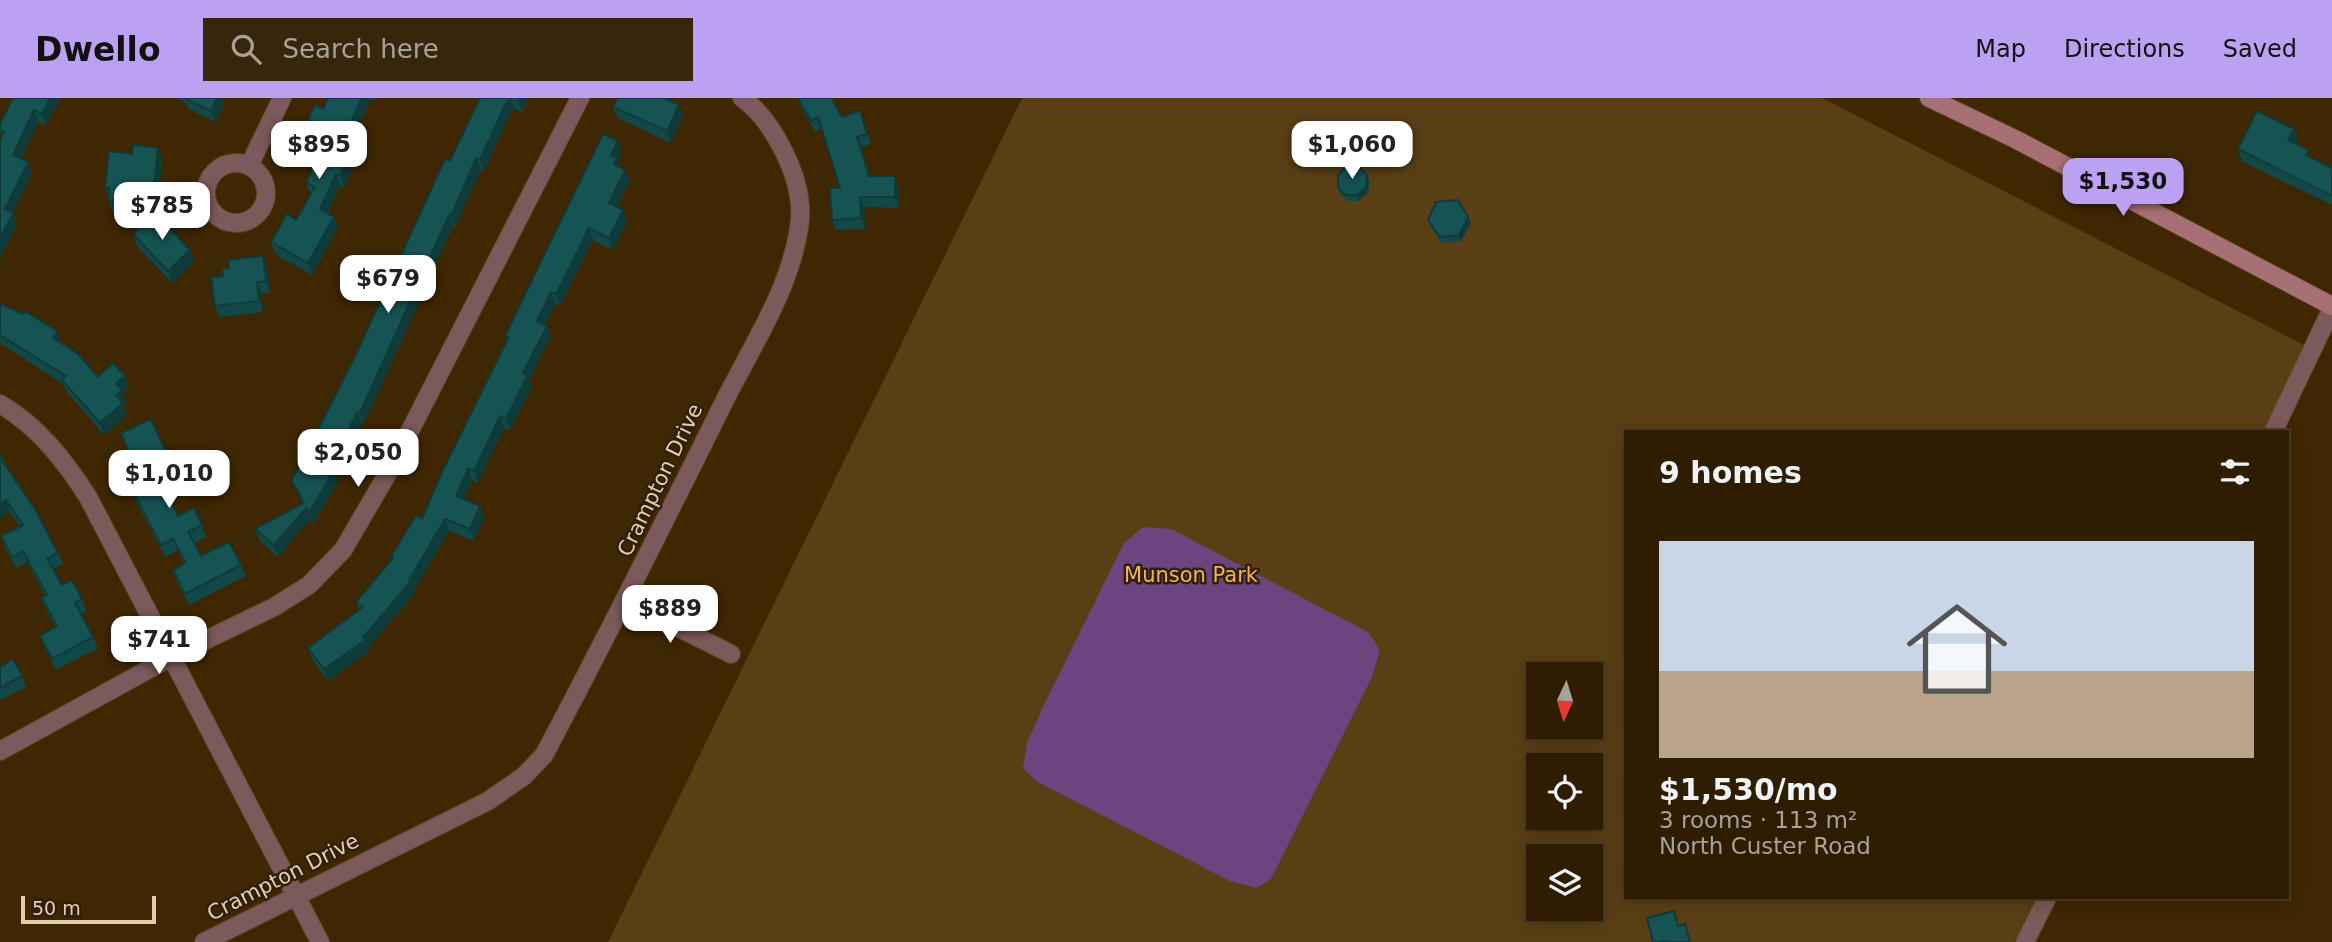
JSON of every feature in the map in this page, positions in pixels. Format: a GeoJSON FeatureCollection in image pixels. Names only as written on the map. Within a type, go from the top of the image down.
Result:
{"type":"FeatureCollection","features":[{"type":"Feature","properties":{"kind":"street"},"geometry":{"type":"LineString","coordinates":[[249,166],[282,98]]}},
{"type":"Feature","properties":{"kind":"street"},"geometry":{"type":"LineString","coordinates":[[0,751],[171,657],[252,619],[293,595],[309,585],[343,550],[392,466],[580,98]]}},
{"type":"Feature","properties":{"kind":"street","name":"Crampton Drive"},"geometry":{"type":"LineString","coordinates":[[204,942],[488,802],[524,776],[544,755],[626,601],[787,276],[800,217],[791,174],[776,138],[753,106],[742,98]]}},
{"type":"Feature","properties":{"kind":"street"},"geometry":{"type":"LineString","coordinates":[[1929,98],[2027,145],[2332,307],[2274,430]]}},
{"type":"Feature","properties":{"kind":"street"},"geometry":{"type":"LineString","coordinates":[[0,404],[26,423],[67,464],[88,497],[320,942]]}},
{"type":"Feature","properties":{"kind":"street"},"geometry":{"type":"LineString","coordinates":[[626,601],[731,654]]}},
{"type":"Feature","properties":{"kind":"street"},"geometry":{"type":"LineString","coordinates":[[2025,942],[2046,899]]}},
{"type":"Feature","properties":{"kind":"green space","name":"Munson Park"},"geometry":{"type":"Polygon","coordinates":[[[1022,98],[1822,98],[2308,347],[2267,430],[1624,430],[1624,899],[2036,899],[2014,942],[608,942],[1022,98]]]}},
{"type":"Feature","properties":{"kind":"shaded area"},"geometry":{"type":"Polygon","coordinates":[[[1143,527],[1171,529],[1368,632],[1380,650],[1372,677],[1271,879],[1256,888],[1230,881],[1036,781],[1023,768],[1027,743],[1041,711],[1124,543],[1143,527]]]}},
{"type":"Feature","properties":{"kind":"building"},"geometry":{"type":"Polygon","coordinates":[[[13,98],[50,98],[42,114],[34,110],[13,155],[28,162],[5,209],[13,213],[0,239],[0,141],[4,132],[0,130],[0,124],[13,98]]]}},
{"type":"Feature","properties":{"kind":"building"},"geometry":{"type":"Polygon","coordinates":[[[184,98],[217,98],[211,111],[184,98]]]}},
{"type":"Feature","properties":{"kind":"building"},"geometry":{"type":"Polygon","coordinates":[[[328,98],[362,98],[339,147],[351,152],[340,175],[336,174],[320,209],[334,217],[308,263],[271,242],[287,214],[296,220],[315,187],[306,183],[329,130],[308,120],[315,105],[323,109],[328,98]]]}},
{"type":"Feature","properties":{"kind":"building"},"geometry":{"type":"Polygon","coordinates":[[[480,98],[510,98],[480,160],[476,158],[451,216],[449,215],[360,413],[357,412],[330,471],[333,472],[309,513],[306,508],[274,545],[255,529],[304,503],[292,480],[355,357],[445,159],[450,161],[480,98]]]}},
{"type":"Feature","properties":{"kind":"building"},"geometry":{"type":"Polygon","coordinates":[[[618,98],[664,98],[679,105],[667,131],[613,107],[618,98]]]}},
{"type":"Feature","properties":{"kind":"building"},"geometry":{"type":"Polygon","coordinates":[[[798,98],[831,98],[842,117],[860,111],[867,134],[857,137],[869,176],[895,176],[895,197],[860,197],[861,218],[832,220],[830,188],[840,188],[818,117],[811,121],[798,98]]]}},
{"type":"Feature","properties":{"kind":"building"},"geometry":{"type":"Polygon","coordinates":[[[2257,111],[2294,129],[2288,140],[2308,150],[2306,155],[2332,168],[2332,196],[2238,149],[2257,111]]]}},
{"type":"Feature","properties":{"kind":"building"},"geometry":{"type":"Polygon","coordinates":[[[603,134],[618,141],[611,155],[617,158],[614,164],[625,170],[609,203],[623,210],[609,238],[589,228],[556,294],[551,292],[537,321],[547,326],[523,373],[527,376],[506,419],[500,416],[474,471],[468,469],[456,496],[480,506],[470,529],[445,519],[409,580],[411,581],[363,637],[365,640],[324,669],[308,648],[363,607],[356,602],[393,558],[391,557],[416,515],[422,519],[444,468],[509,337],[505,336],[603,134]]]}},
{"type":"Feature","properties":{"kind":"building"},"geometry":{"type":"Polygon","coordinates":[[[133,145],[158,148],[152,205],[108,200],[109,188],[105,187],[109,151],[132,154],[133,145]]]}},
{"type":"Feature","properties":{"kind":"building"},"geometry":{"type":"Polygon","coordinates":[[[1347,166],[1359,167],[1367,175],[1366,187],[1356,195],[1345,195],[1338,187],[1338,175],[1347,166]]]}},
{"type":"Feature","properties":{"kind":"building"},"geometry":{"type":"Polygon","coordinates":[[[1458,200],[1468,217],[1459,235],[1440,237],[1428,220],[1436,202],[1458,200]]]}},
{"type":"Feature","properties":{"kind":"building"},"geometry":{"type":"Polygon","coordinates":[[[155,213],[190,250],[168,271],[133,234],[155,213]]]}},
{"type":"Feature","properties":{"kind":"building"},"geometry":{"type":"Polygon","coordinates":[[[263,256],[266,281],[257,282],[259,301],[215,306],[211,277],[223,276],[222,269],[229,268],[228,260],[263,256]]]}},
{"type":"Feature","properties":{"kind":"building"},"geometry":{"type":"Polygon","coordinates":[[[0,304],[23,314],[25,311],[57,331],[53,338],[78,354],[98,377],[113,363],[125,376],[116,383],[122,390],[116,395],[123,403],[100,423],[62,380],[66,376],[0,335],[0,304]]]}},
{"type":"Feature","properties":{"kind":"building"},"geometry":{"type":"Polygon","coordinates":[[[151,419],[169,460],[154,467],[178,516],[194,508],[202,525],[188,532],[201,556],[229,542],[241,565],[185,594],[173,570],[186,563],[173,539],[161,545],[115,457],[129,451],[121,433],[151,419]]]}},
{"type":"Feature","properties":{"kind":"building"},"geometry":{"type":"Polygon","coordinates":[[[0,454],[36,511],[58,553],[47,559],[62,585],[72,580],[82,599],[75,603],[93,637],[52,659],[40,636],[57,626],[41,597],[47,595],[23,551],[12,557],[1,536],[23,525],[6,500],[0,504],[0,454]]]}},
{"type":"Feature","properties":{"kind":"building"},"geometry":{"type":"Polygon","coordinates":[[[13,659],[22,676],[0,688],[0,667],[13,659]]]}},
{"type":"Feature","properties":{"kind":"building"},"geometry":{"type":"Polygon","coordinates":[[[1674,911],[1678,926],[1685,924],[1690,942],[1653,942],[1647,918],[1674,911]]]}}]}
